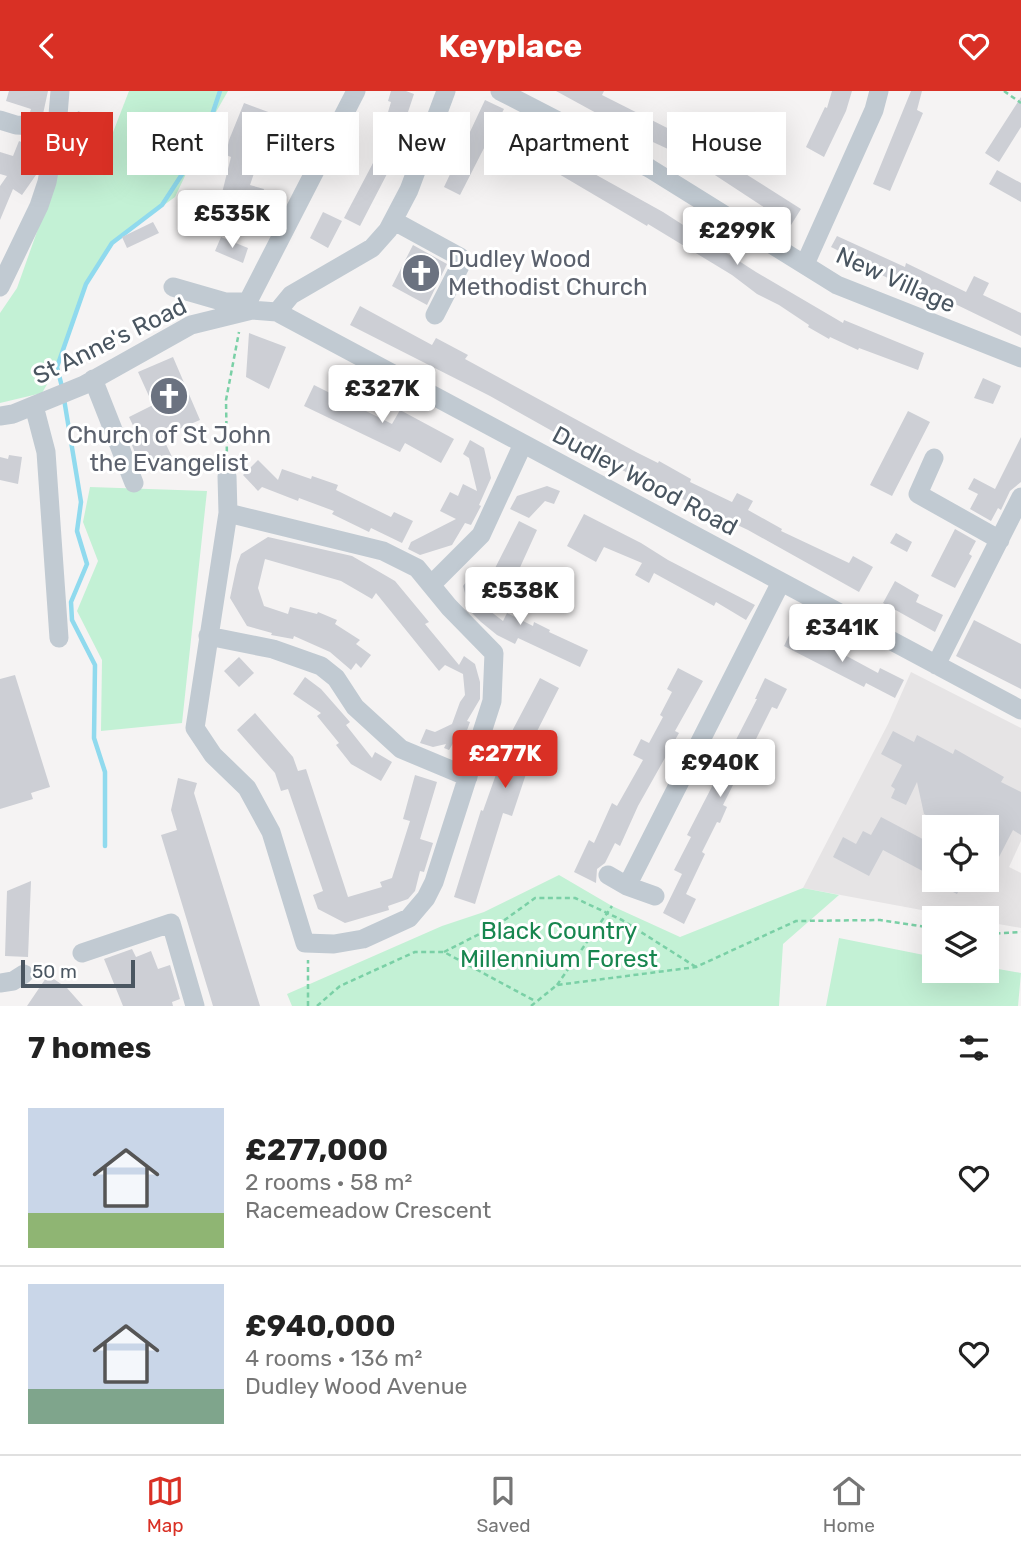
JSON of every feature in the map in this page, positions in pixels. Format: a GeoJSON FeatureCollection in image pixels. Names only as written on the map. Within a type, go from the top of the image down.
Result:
{"type":"FeatureCollection","features":[{"type":"Feature","properties":{"kind":"street"},"geometry":{"type":"LineString","coordinates":[[58,112],[60,91]]}},
{"type":"Feature","properties":{"kind":"street"},"geometry":{"type":"LineString","coordinates":[[245,307],[356,91]]}},
{"type":"Feature","properties":{"kind":"street"},"geometry":{"type":"LineString","coordinates":[[277,313],[291,295],[372,248],[394,221],[409,190],[446,91]]}},
{"type":"Feature","properties":{"kind":"street","name":"New Village"},"geometry":{"type":"LineString","coordinates":[[500,91],[649,168],[837,285],[1021,358]]}},
{"type":"Feature","properties":{"kind":"street"},"geometry":{"type":"LineString","coordinates":[[805,264],[879,91]]}},
{"type":"Feature","properties":{"kind":"street"},"geometry":{"type":"LineString","coordinates":[[0,120],[21,125]]}},
{"type":"Feature","properties":{"kind":"street"},"geometry":{"type":"LineString","coordinates":[[0,287],[39,205],[48,175]]}},
{"type":"Feature","properties":{"kind":"street"},"geometry":{"type":"LineString","coordinates":[[394,221],[460,257],[460,266],[435,315]]}},
{"type":"Feature","properties":{"kind":"street","name":"Dudley Wood Road"},"geometry":{"type":"LineString","coordinates":[[173,287],[252,310],[277,313],[1021,710]]}},
{"type":"Feature","properties":{"kind":"street","name":"St Anne's Road"},"geometry":{"type":"LineString","coordinates":[[0,416],[38,405],[89,382],[191,325],[245,307]]}},
{"type":"Feature","properties":{"kind":"street"},"geometry":{"type":"LineString","coordinates":[[89,382],[134,483]]}},
{"type":"Feature","properties":{"kind":"street"},"geometry":{"type":"LineString","coordinates":[[38,405],[46,452],[59,638]]}},
{"type":"Feature","properties":{"kind":"street"},"geometry":{"type":"LineString","coordinates":[[431,585],[481,535],[523,444]]}},
{"type":"Feature","properties":{"kind":"street"},"geometry":{"type":"LineString","coordinates":[[934,459],[918,494],[1000,540]]}},
{"type":"Feature","properties":{"kind":"street"},"geometry":{"type":"LineString","coordinates":[[227,476],[228,513],[195,728],[213,755],[247,788],[271,832],[305,943],[334,944],[363,939],[409,918],[426,898],[434,882],[492,701],[494,653],[417,568],[383,551],[228,513]]}},
{"type":"Feature","properties":{"kind":"street"},"geometry":{"type":"LineString","coordinates":[[936,665],[1021,497]]}},
{"type":"Feature","properties":{"kind":"street"},"geometry":{"type":"LineString","coordinates":[[628,886],[781,582]]}},
{"type":"Feature","properties":{"kind":"street"},"geometry":{"type":"LineString","coordinates":[[208,636],[273,649],[321,666],[336,678],[355,706],[401,749],[468,777]]}},
{"type":"Feature","properties":{"kind":"street"},"geometry":{"type":"LineString","coordinates":[[608,875],[655,896]]}},
{"type":"Feature","properties":{"kind":"street"},"geometry":{"type":"LineString","coordinates":[[82,953],[171,923],[195,1006]]}},
{"type":"Feature","properties":{"kind":"street"},"geometry":{"type":"LineString","coordinates":[[0,982],[13,981],[24,974]]}},
{"type":"Feature","properties":{"kind":"path"},"geometry":{"type":"LineString","coordinates":[[1004,91],[1021,103]]}},
{"type":"Feature","properties":{"kind":"path"},"geometry":{"type":"LineString","coordinates":[[227,476],[226,400],[245,307]]}},
{"type":"Feature","properties":{"kind":"path"},"geometry":{"type":"LineString","coordinates":[[317,1006],[340,986],[415,952],[444,952],[499,924],[536,898],[575,898],[622,920],[696,967]]}},
{"type":"Feature","properties":{"kind":"path"},"geometry":{"type":"LineString","coordinates":[[531,1006],[557,985],[612,906]]}},
{"type":"Feature","properties":{"kind":"path"},"geometry":{"type":"LineString","coordinates":[[557,985],[696,967],[796,921],[880,920],[922,926]]}},
{"type":"Feature","properties":{"kind":"path"},"geometry":{"type":"LineString","coordinates":[[999,933],[1021,932]]}},
{"type":"Feature","properties":{"kind":"path"},"geometry":{"type":"LineString","coordinates":[[305,943],[308,1006]]}},
{"type":"Feature","properties":{"kind":"path"},"geometry":{"type":"LineString","coordinates":[[444,952],[535,1001]]}},
{"type":"Feature","properties":{"kind":"shaded area"},"geometry":{"type":"Polygon","coordinates":[[[911,672],[1021,728],[1021,841],[1009,867],[1021,873],[1021,928],[999,924],[999,906],[922,906],[922,910],[803,888],[888,724],[911,672]]]}},
{"type":"Feature","properties":{"kind":"green space"},"geometry":{"type":"Polygon","coordinates":[[[129,91],[228,91],[216,112],[127,112],[127,175],[185,175],[175,197],[112,243],[86,284],[57,367],[42,393],[0,403],[0,313],[17,288],[57,175],[113,175],[113,132],[129,91]]]}},
{"type":"Feature","properties":{"kind":"green space"},"geometry":{"type":"Polygon","coordinates":[[[90,487],[207,491],[182,723],[101,731],[102,660],[77,611],[98,561],[83,522],[90,487]]]}},
{"type":"Feature","properties":{"kind":"green space","name":"Black Country Millennium Forest"},"geometry":{"type":"Polygon","coordinates":[[[559,875],[612,906],[680,937],[803,888],[839,895],[783,944],[779,1006],[292,1006],[287,994],[442,926],[484,912],[559,875]]]}},
{"type":"Feature","properties":{"kind":"green space"},"geometry":{"type":"Polygon","coordinates":[[[839,938],[922,955],[922,983],[999,983],[999,969],[1021,973],[1018,1006],[826,1006],[839,938]]]}},
{"type":"Feature","properties":{"kind":"building"},"geometry":{"type":"Polygon","coordinates":[[[9,91],[48,91],[43,112],[30,112],[31,109],[6,101],[9,91]]]}},
{"type":"Feature","properties":{"kind":"building"},"geometry":{"type":"Polygon","coordinates":[[[391,91],[414,94],[408,112],[388,112],[391,102],[388,101],[391,91]]]}},
{"type":"Feature","properties":{"kind":"building"},"geometry":{"type":"Polygon","coordinates":[[[556,91],[604,91],[602,95],[636,112],[594,112],[556,91]]]}},
{"type":"Feature","properties":{"kind":"building"},"geometry":{"type":"Polygon","coordinates":[[[832,91],[852,91],[846,111],[824,157],[806,147],[825,107],[827,108],[832,91]]]}},
{"type":"Feature","properties":{"kind":"building"},"geometry":{"type":"Polygon","coordinates":[[[911,91],[922,91],[917,110],[923,113],[890,191],[873,184],[911,91]]]}},
{"type":"Feature","properties":{"kind":"building"},"geometry":{"type":"Polygon","coordinates":[[[1021,97],[1021,127],[999,162],[985,153],[1021,97]]]}},
{"type":"Feature","properties":{"kind":"building"},"geometry":{"type":"Polygon","coordinates":[[[485,100],[504,109],[502,112],[484,112],[484,148],[460,195],[444,187],[450,175],[470,175],[470,132],[485,100]]]}},
{"type":"Feature","properties":{"kind":"building"},"geometry":{"type":"Polygon","coordinates":[[[244,103],[268,112],[242,112],[242,175],[253,175],[250,185],[264,189],[260,204],[233,196],[219,225],[186,209],[193,193],[219,205],[231,157],[228,156],[229,140],[244,103]]]}},
{"type":"Feature","properties":{"kind":"building"},"geometry":{"type":"Polygon","coordinates":[[[653,121],[667,128],[667,149],[653,142],[653,121]]]}},
{"type":"Feature","properties":{"kind":"building"},"geometry":{"type":"Polygon","coordinates":[[[19,141],[21,142],[21,175],[36,175],[22,195],[13,189],[0,220],[0,186],[7,176],[0,174],[0,152],[13,156],[19,141]]]}},
{"type":"Feature","properties":{"kind":"building"},"geometry":{"type":"Polygon","coordinates":[[[373,163],[373,175],[386,175],[360,226],[344,218],[373,163]]]}},
{"type":"Feature","properties":{"kind":"building"},"geometry":{"type":"Polygon","coordinates":[[[997,170],[1021,183],[1021,202],[989,184],[997,170]]]}},
{"type":"Feature","properties":{"kind":"building"},"geometry":{"type":"Polygon","coordinates":[[[561,175],[596,175],[663,212],[756,272],[843,323],[844,320],[924,353],[918,370],[859,348],[858,350],[830,337],[829,339],[732,275],[648,224],[647,226],[561,175]]]}},
{"type":"Feature","properties":{"kind":"building"},"geometry":{"type":"Polygon","coordinates":[[[715,175],[747,175],[801,209],[791,225],[715,175]]]}},
{"type":"Feature","properties":{"kind":"building"},"geometry":{"type":"Polygon","coordinates":[[[323,212],[342,221],[328,248],[310,238],[323,212]]]}},
{"type":"Feature","properties":{"kind":"building"},"geometry":{"type":"Polygon","coordinates":[[[153,222],[159,233],[127,248],[122,237],[153,222]]]}},
{"type":"Feature","properties":{"kind":"building"},"geometry":{"type":"Polygon","coordinates":[[[837,236],[905,267],[906,263],[966,292],[974,276],[989,283],[983,295],[1021,313],[1021,336],[924,290],[891,276],[890,279],[837,254],[839,251],[831,247],[837,236]]]}},
{"type":"Feature","properties":{"kind":"building"},"geometry":{"type":"Polygon","coordinates":[[[221,237],[248,248],[243,263],[215,251],[221,237]]]}},
{"type":"Feature","properties":{"kind":"building","name":"Dudley Wood Methodist Church"},"geometry":{"type":"Polygon","coordinates":[[[413,245],[447,264],[427,305],[392,286],[413,245]]]}},
{"type":"Feature","properties":{"kind":"building"},"geometry":{"type":"Polygon","coordinates":[[[360,306],[432,345],[436,338],[468,355],[465,359],[636,452],[658,463],[659,461],[691,479],[690,482],[732,502],[737,493],[753,501],[748,510],[782,529],[781,531],[849,563],[853,556],[873,567],[859,592],[748,530],[714,514],[713,516],[657,485],[656,487],[618,468],[490,396],[350,325],[360,306]]]}},
{"type":"Feature","properties":{"kind":"building"},"geometry":{"type":"Polygon","coordinates":[[[249,333],[286,347],[269,389],[246,377],[249,333]]]}},
{"type":"Feature","properties":{"kind":"building","name":"Church of St John the Evangelist"},"geometry":{"type":"Polygon","coordinates":[[[173,357],[200,420],[162,436],[174,461],[151,471],[144,455],[137,458],[130,440],[138,436],[129,417],[153,405],[138,372],[173,357]]]}},
{"type":"Feature","properties":{"kind":"building"},"geometry":{"type":"Polygon","coordinates":[[[983,378],[1001,386],[993,404],[974,398],[983,378]]]}},
{"type":"Feature","properties":{"kind":"building"},"geometry":{"type":"Polygon","coordinates":[[[314,385],[392,424],[400,410],[454,439],[441,463],[405,443],[400,452],[304,406],[314,385]]]}},
{"type":"Feature","properties":{"kind":"building"},"geometry":{"type":"Polygon","coordinates":[[[908,411],[930,422],[892,496],[870,485],[908,411]]]}},
{"type":"Feature","properties":{"kind":"building"},"geometry":{"type":"Polygon","coordinates":[[[1021,437],[1021,482],[1010,491],[1001,510],[998,508],[991,521],[970,509],[978,494],[968,489],[974,478],[995,489],[1021,437]]]}},
{"type":"Feature","properties":{"kind":"building"},"geometry":{"type":"Polygon","coordinates":[[[470,440],[484,448],[491,478],[471,525],[465,523],[452,545],[420,555],[408,549],[411,542],[456,519],[440,511],[450,492],[458,496],[463,484],[477,491],[469,458],[463,454],[470,440]]]}},
{"type":"Feature","properties":{"kind":"building"},"geometry":{"type":"Polygon","coordinates":[[[9,455],[22,457],[18,484],[0,480],[0,457],[8,459],[9,455]]]}},
{"type":"Feature","properties":{"kind":"building"},"geometry":{"type":"Polygon","coordinates":[[[258,460],[278,480],[282,469],[311,479],[312,476],[338,485],[336,490],[391,517],[394,512],[413,521],[402,543],[371,528],[369,532],[332,514],[334,511],[299,498],[298,501],[262,487],[258,491],[243,475],[258,460]]]}},
{"type":"Feature","properties":{"kind":"building"},"geometry":{"type":"Polygon","coordinates":[[[547,486],[560,491],[554,504],[545,501],[529,518],[510,509],[517,496],[547,486]]]}},
{"type":"Feature","properties":{"kind":"building"},"geometry":{"type":"Polygon","coordinates":[[[584,514],[755,605],[746,620],[716,602],[714,606],[654,573],[649,583],[635,575],[642,563],[604,547],[596,562],[567,546],[584,514]]]}},
{"type":"Feature","properties":{"kind":"building"},"geometry":{"type":"Polygon","coordinates":[[[519,521],[537,530],[512,585],[492,574],[519,521]]]}},
{"type":"Feature","properties":{"kind":"building"},"geometry":{"type":"Polygon","coordinates":[[[955,529],[976,541],[969,554],[972,556],[955,588],[931,576],[955,529]]]}},
{"type":"Feature","properties":{"kind":"building"},"geometry":{"type":"Polygon","coordinates":[[[896,533],[912,542],[907,552],[890,543],[896,533]]]}},
{"type":"Feature","properties":{"kind":"building"},"geometry":{"type":"Polygon","coordinates":[[[268,537],[352,556],[395,581],[429,622],[425,624],[459,665],[464,656],[475,664],[480,682],[480,699],[467,721],[470,722],[465,736],[455,740],[449,750],[444,748],[446,744],[433,747],[420,743],[426,729],[435,732],[452,724],[465,695],[463,674],[445,665],[439,671],[376,593],[372,599],[341,581],[265,559],[258,588],[264,606],[288,614],[290,607],[317,614],[318,612],[337,620],[335,624],[360,640],[356,644],[371,655],[361,668],[356,663],[351,670],[330,652],[294,636],[293,639],[271,635],[272,633],[247,626],[230,598],[237,565],[241,554],[268,537]]]}},
{"type":"Feature","properties":{"kind":"building"},"geometry":{"type":"Polygon","coordinates":[[[473,573],[484,583],[480,588],[486,608],[503,621],[507,613],[533,626],[534,622],[588,650],[580,667],[518,638],[515,644],[497,635],[481,622],[470,611],[463,586],[473,573]]]}},
{"type":"Feature","properties":{"kind":"building"},"geometry":{"type":"Polygon","coordinates":[[[543,578],[568,591],[559,609],[534,596],[543,578]]]}},
{"type":"Feature","properties":{"kind":"building"},"geometry":{"type":"Polygon","coordinates":[[[895,581],[919,595],[916,602],[943,615],[935,632],[883,603],[895,581]]]}},
{"type":"Feature","properties":{"kind":"building"},"geometry":{"type":"Polygon","coordinates":[[[974,620],[1021,644],[1021,689],[956,656],[974,620]]]}},
{"type":"Feature","properties":{"kind":"building"},"geometry":{"type":"Polygon","coordinates":[[[793,627],[878,673],[880,668],[904,680],[895,698],[866,683],[864,687],[784,646],[793,627]]]}},
{"type":"Feature","properties":{"kind":"building"},"geometry":{"type":"Polygon","coordinates":[[[239,657],[254,673],[239,687],[224,671],[239,657]]]}},
{"type":"Feature","properties":{"kind":"building"},"geometry":{"type":"Polygon","coordinates":[[[678,668],[703,681],[675,731],[679,733],[638,806],[620,846],[615,843],[605,863],[597,869],[596,883],[574,872],[589,840],[594,843],[612,803],[617,806],[643,760],[633,755],[641,739],[649,743],[663,717],[660,715],[672,692],[667,689],[678,668]]]}},
{"type":"Feature","properties":{"kind":"building"},"geometry":{"type":"Polygon","coordinates":[[[15,675],[50,787],[31,793],[33,799],[0,809],[0,679],[15,675]]]}},
{"type":"Feature","properties":{"kind":"building"},"geometry":{"type":"Polygon","coordinates":[[[305,677],[321,689],[350,722],[346,725],[372,758],[375,752],[392,762],[381,781],[351,764],[336,745],[339,743],[317,716],[321,713],[293,694],[305,677]]]}},
{"type":"Feature","properties":{"kind":"building"},"geometry":{"type":"Polygon","coordinates":[[[540,678],[559,688],[531,743],[536,744],[512,816],[503,813],[475,904],[454,897],[481,810],[483,811],[510,735],[540,678]]]}},
{"type":"Feature","properties":{"kind":"building"},"geometry":{"type":"Polygon","coordinates":[[[765,678],[787,689],[777,709],[772,707],[723,805],[727,807],[720,823],[717,822],[702,852],[705,854],[686,894],[696,899],[684,924],[663,913],[682,874],[674,870],[691,837],[687,835],[757,699],[765,678]]]}},
{"type":"Feature","properties":{"kind":"building"},"geometry":{"type":"Polygon","coordinates":[[[255,713],[293,757],[298,771],[306,769],[348,897],[382,887],[380,882],[392,878],[410,821],[403,819],[415,775],[437,782],[420,839],[433,843],[424,872],[420,871],[415,891],[408,899],[388,906],[389,910],[345,923],[318,909],[313,895],[323,891],[288,789],[281,791],[275,773],[237,730],[255,713]]]}},
{"type":"Feature","properties":{"kind":"building"},"geometry":{"type":"Polygon","coordinates":[[[893,731],[914,742],[917,735],[953,754],[955,749],[1004,777],[1001,782],[1021,792],[1021,835],[1013,830],[999,857],[999,815],[926,815],[917,782],[906,805],[891,798],[895,789],[891,786],[902,765],[881,754],[893,731]]]}},
{"type":"Feature","properties":{"kind":"building"},"geometry":{"type":"Polygon","coordinates":[[[178,778],[197,783],[194,793],[260,1006],[213,1006],[161,835],[177,830],[171,810],[178,778]]]}},
{"type":"Feature","properties":{"kind":"building"},"geometry":{"type":"Polygon","coordinates":[[[881,817],[922,839],[922,871],[883,850],[869,876],[833,857],[843,837],[856,844],[863,831],[871,835],[881,817]]]}},
{"type":"Feature","properties":{"kind":"building"},"geometry":{"type":"Polygon","coordinates":[[[31,881],[28,957],[5,956],[7,891],[31,881]]]}},
{"type":"Feature","properties":{"kind":"building"},"geometry":{"type":"Polygon","coordinates":[[[132,949],[136,957],[151,951],[158,969],[170,965],[180,999],[172,1002],[173,1006],[123,1006],[104,959],[132,949]]]}},
{"type":"Feature","properties":{"kind":"building"},"geometry":{"type":"Polygon","coordinates":[[[48,975],[67,988],[83,1006],[27,1006],[48,975]]]}},
{"type":"Feature","properties":{"kind":"waterway"},"geometry":{"type":"LineString","coordinates":[[62,387],[57,367],[86,284],[112,243],[162,205],[203,142],[220,91]]}},
{"type":"Feature","properties":{"kind":"waterway"},"geometry":{"type":"LineString","coordinates":[[64,399],[81,502],[77,531],[87,564],[71,602],[72,620],[95,665],[94,738],[105,772],[105,846]]}},
{"type":"Feature","properties":{"kind":"place","name":"Dudley Wood Methodist Church"},"geometry":{"type":"Point","coordinates":[421,273]}},
{"type":"Feature","properties":{"kind":"place","name":"Church of St John the Evangelist"},"geometry":{"type":"Point","coordinates":[169,396]}}]}
